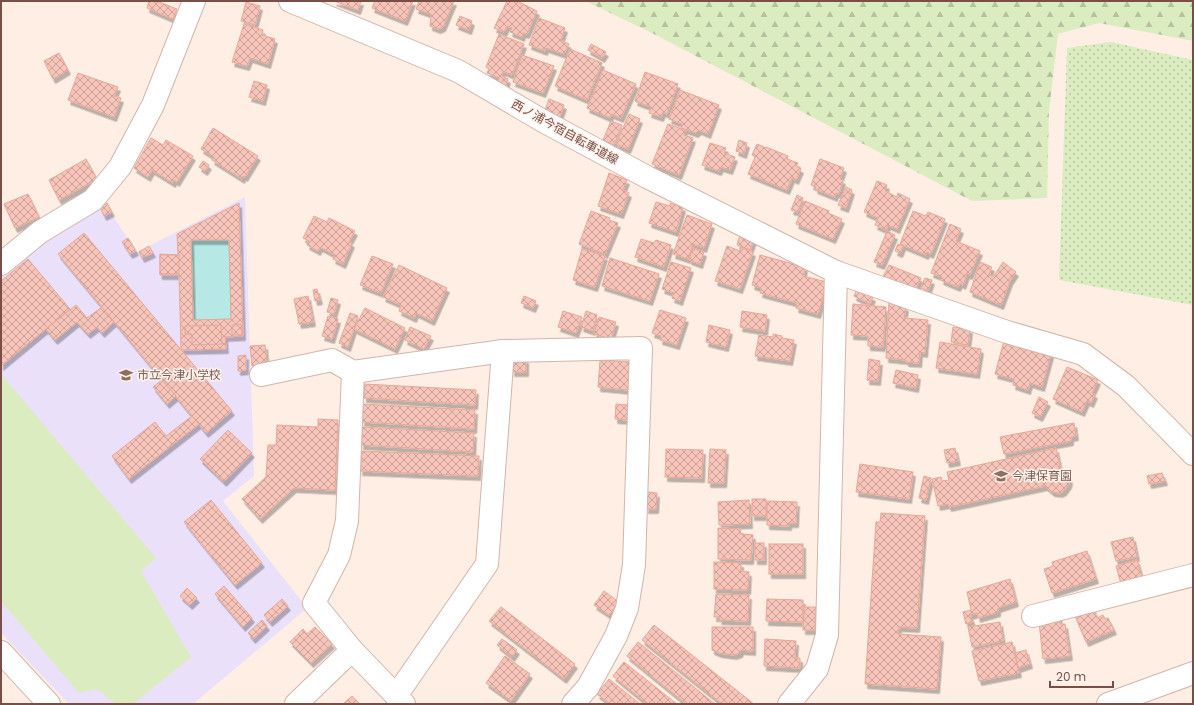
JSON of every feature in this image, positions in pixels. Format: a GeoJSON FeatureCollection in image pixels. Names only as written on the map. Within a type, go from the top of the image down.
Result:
{"type":"FeatureCollection","features":[{"type":"Feature","properties":{"kind":"street"},"geometry":{"type":"LineString","coordinates":[[1,264],[40,232],[93,200],[120,167],[153,105],[194,1]]}},
{"type":"Feature","properties":{"kind":"street","name":"西ノ浦今宿自転車道線"},"geometry":{"type":"LineString","coordinates":[[290,1],[458,71],[543,121],[647,177],[836,272],[1007,332],[1083,354],[1126,386],[1193,454]]}},
{"type":"Feature","properties":{"kind":"street"},"geometry":{"type":"LineString","coordinates":[[789,704],[817,669],[827,635],[836,272]]}},
{"type":"Feature","properties":{"kind":"street"},"geometry":{"type":"LineString","coordinates":[[261,375],[332,360],[352,372],[504,351],[641,348],[634,565],[627,608],[616,636],[588,687],[573,704]]}},
{"type":"Feature","properties":{"kind":"street"},"geometry":{"type":"LineString","coordinates":[[352,372],[347,521],[339,555],[314,603],[352,650],[400,700],[487,564],[504,351]]}},
{"type":"Feature","properties":{"kind":"street"},"geometry":{"type":"LineString","coordinates":[[1032,616],[1193,575]]}},
{"type":"Feature","properties":{"kind":"street"},"geometry":{"type":"LineString","coordinates":[[296,704],[352,650]]}},
{"type":"Feature","properties":{"kind":"street"},"geometry":{"type":"LineString","coordinates":[[1,652],[49,704]]}},
{"type":"Feature","properties":{"kind":"street"},"geometry":{"type":"LineString","coordinates":[[1108,704],[1134,700],[1193,673]]}},
{"type":"Feature","properties":{"kind":"shaded area","name":"市立今津小学校"},"geometry":{"type":"Polygon","coordinates":[[[245,197],[254,476],[223,501],[307,608],[193,704],[69,704],[1,633],[1,273],[28,250],[104,203],[137,252],[245,197]]]}},
{"type":"Feature","properties":{"kind":"green space"},"geometry":{"type":"Polygon","coordinates":[[[585,1],[1193,1],[1193,41],[1099,23],[1058,34],[1049,111],[1047,198],[972,201],[650,32],[585,1]]]}},
{"type":"Feature","properties":{"kind":"green space"},"geometry":{"type":"Polygon","coordinates":[[[1111,42],[1193,60],[1193,305],[1059,280],[1067,48],[1111,42]]]}},
{"type":"Feature","properties":{"kind":"green space"},"geometry":{"type":"Polygon","coordinates":[[[1,374],[156,558],[141,571],[191,657],[133,704],[116,704],[97,689],[79,693],[1,601],[1,374]]]}},
{"type":"Feature","properties":{"kind":"water"},"geometry":{"type":"Polygon","coordinates":[[[191,240],[229,240],[231,319],[193,320],[191,240]]]}},
{"type":"Feature","properties":{"kind":"building"},"geometry":{"type":"Polygon","coordinates":[[[149,1],[159,2],[177,9],[173,19],[147,8],[149,1]]]}},
{"type":"Feature","properties":{"kind":"building"},"geometry":{"type":"Polygon","coordinates":[[[334,1],[361,1],[358,10],[334,1]]]}},
{"type":"Feature","properties":{"kind":"building"},"geometry":{"type":"Polygon","coordinates":[[[375,1],[413,1],[405,21],[372,8],[375,1]]]}},
{"type":"Feature","properties":{"kind":"building"},"geometry":{"type":"Polygon","coordinates":[[[419,1],[454,1],[443,27],[438,29],[430,26],[431,14],[416,9],[419,1]]]}},
{"type":"Feature","properties":{"kind":"building"},"geometry":{"type":"Polygon","coordinates":[[[507,1],[517,1],[537,11],[527,34],[523,33],[522,37],[510,32],[512,28],[507,26],[504,32],[494,28],[507,1]]]}},
{"type":"Feature","properties":{"kind":"building"},"geometry":{"type":"Polygon","coordinates":[[[246,2],[260,6],[255,25],[241,21],[246,2]]]}},
{"type":"Feature","properties":{"kind":"building"},"geometry":{"type":"Polygon","coordinates":[[[460,16],[472,21],[469,30],[456,25],[460,16]]]}},
{"type":"Feature","properties":{"kind":"building"},"geometry":{"type":"Polygon","coordinates":[[[539,18],[565,28],[561,40],[569,44],[564,54],[546,48],[545,51],[529,45],[539,18]]]}},
{"type":"Feature","properties":{"kind":"building"},"geometry":{"type":"Polygon","coordinates":[[[244,24],[263,30],[262,35],[275,39],[268,64],[250,58],[247,66],[232,62],[244,24]]]}},
{"type":"Feature","properties":{"kind":"building"},"geometry":{"type":"Polygon","coordinates":[[[499,34],[524,44],[512,75],[503,71],[502,76],[508,79],[505,87],[497,84],[499,78],[487,73],[489,69],[486,67],[499,34]]]}},
{"type":"Feature","properties":{"kind":"building"},"geometry":{"type":"Polygon","coordinates":[[[591,44],[606,52],[602,58],[588,50],[591,44]]]}},
{"type":"Feature","properties":{"kind":"building"},"geometry":{"type":"Polygon","coordinates":[[[570,49],[602,63],[587,100],[555,86],[570,49]]]}},
{"type":"Feature","properties":{"kind":"building"},"geometry":{"type":"Polygon","coordinates":[[[59,53],[68,70],[53,79],[44,61],[59,53]]]}},
{"type":"Feature","properties":{"kind":"building"},"geometry":{"type":"Polygon","coordinates":[[[522,55],[554,66],[543,93],[513,82],[522,55]]]}},
{"type":"Feature","properties":{"kind":"building"},"geometry":{"type":"Polygon","coordinates":[[[603,70],[636,84],[621,118],[611,114],[610,118],[587,108],[603,70]]]}},
{"type":"Feature","properties":{"kind":"building"},"geometry":{"type":"Polygon","coordinates":[[[645,72],[678,84],[667,114],[663,112],[661,117],[649,113],[651,107],[635,101],[645,72]]]}},
{"type":"Feature","properties":{"kind":"building"},"geometry":{"type":"Polygon","coordinates":[[[78,73],[118,87],[114,96],[121,98],[114,117],[68,100],[78,73]]]}},
{"type":"Feature","properties":{"kind":"building"},"geometry":{"type":"Polygon","coordinates":[[[254,81],[267,85],[263,101],[249,97],[254,81]]]}},
{"type":"Feature","properties":{"kind":"building"},"geometry":{"type":"Polygon","coordinates":[[[680,90],[719,105],[708,134],[699,130],[696,133],[681,128],[682,124],[669,119],[680,90]]]}},
{"type":"Feature","properties":{"kind":"building"},"geometry":{"type":"Polygon","coordinates":[[[549,99],[564,105],[559,119],[544,113],[549,99]]]}},
{"type":"Feature","properties":{"kind":"building"},"geometry":{"type":"Polygon","coordinates":[[[629,114],[640,119],[628,149],[616,144],[629,114]]]}},
{"type":"Feature","properties":{"kind":"building"},"geometry":{"type":"Polygon","coordinates":[[[611,121],[622,125],[614,145],[603,140],[611,121]]]}},
{"type":"Feature","properties":{"kind":"building"},"geometry":{"type":"Polygon","coordinates":[[[668,124],[685,130],[684,135],[693,138],[679,175],[652,164],[668,124]]]}},
{"type":"Feature","properties":{"kind":"building"},"geometry":{"type":"Polygon","coordinates":[[[213,128],[258,156],[245,177],[243,176],[242,179],[212,160],[214,157],[201,149],[213,128]]]}},
{"type":"Feature","properties":{"kind":"building"},"geometry":{"type":"Polygon","coordinates":[[[151,138],[163,145],[166,140],[193,156],[177,182],[174,180],[173,183],[152,170],[148,177],[134,168],[151,138]]]}},
{"type":"Feature","properties":{"kind":"building"},"geometry":{"type":"Polygon","coordinates":[[[739,140],[747,143],[744,154],[736,151],[739,140]]]}},
{"type":"Feature","properties":{"kind":"building"},"geometry":{"type":"Polygon","coordinates":[[[710,143],[726,148],[724,153],[735,157],[730,170],[721,167],[719,171],[702,165],[710,143]]]}},
{"type":"Feature","properties":{"kind":"building"},"geometry":{"type":"Polygon","coordinates":[[[757,144],[788,156],[787,159],[798,163],[796,166],[801,169],[796,180],[792,178],[787,190],[748,174],[755,157],[752,155],[757,144]]]}},
{"type":"Feature","properties":{"kind":"building"},"geometry":{"type":"Polygon","coordinates":[[[86,159],[97,179],[59,200],[49,180],[86,159]]]}},
{"type":"Feature","properties":{"kind":"building"},"geometry":{"type":"Polygon","coordinates":[[[820,159],[844,168],[840,179],[843,180],[839,194],[836,193],[835,197],[815,189],[816,187],[811,185],[820,159]]]}},
{"type":"Feature","properties":{"kind":"building"},"geometry":{"type":"Polygon","coordinates":[[[203,161],[209,165],[205,171],[199,167],[203,161]]]}},
{"type":"Feature","properties":{"kind":"building"},"geometry":{"type":"Polygon","coordinates":[[[609,173],[627,180],[623,190],[629,193],[621,214],[598,206],[609,173]]]}},
{"type":"Feature","properties":{"kind":"building"},"geometry":{"type":"Polygon","coordinates":[[[877,181],[887,185],[885,191],[897,197],[898,193],[910,199],[897,229],[888,225],[886,230],[875,225],[878,218],[864,212],[877,181]]]}},
{"type":"Feature","properties":{"kind":"building"},"geometry":{"type":"Polygon","coordinates":[[[846,187],[852,190],[846,208],[838,205],[846,187]]]}},
{"type":"Feature","properties":{"kind":"building"},"geometry":{"type":"Polygon","coordinates":[[[28,194],[39,217],[15,228],[4,204],[28,194]]]}},
{"type":"Feature","properties":{"kind":"building"},"geometry":{"type":"Polygon","coordinates":[[[797,195],[803,198],[798,212],[791,210],[797,195]]]}},
{"type":"Feature","properties":{"kind":"building"},"geometry":{"type":"Polygon","coordinates":[[[805,201],[829,211],[828,213],[842,219],[833,239],[796,224],[805,201]]]}},
{"type":"Feature","properties":{"kind":"building"},"geometry":{"type":"Polygon","coordinates":[[[656,202],[670,206],[670,203],[683,207],[676,232],[649,223],[656,202]]]}},
{"type":"Feature","properties":{"kind":"building"},"geometry":{"type":"Polygon","coordinates":[[[107,203],[112,212],[104,216],[100,207],[107,203]]]}},
{"type":"Feature","properties":{"kind":"building"},"geometry":{"type":"Polygon","coordinates":[[[239,203],[243,336],[225,337],[226,349],[181,350],[179,275],[160,275],[160,254],[178,255],[177,234],[239,203]],[[191,240],[193,320],[231,319],[229,240],[191,240]]]}},
{"type":"Feature","properties":{"kind":"building"},"geometry":{"type":"Polygon","coordinates":[[[591,211],[610,218],[609,220],[618,223],[605,254],[579,244],[591,211]]]}},
{"type":"Feature","properties":{"kind":"building"},"geometry":{"type":"Polygon","coordinates":[[[913,211],[926,216],[928,212],[945,219],[931,254],[927,252],[926,255],[900,244],[913,211]]]}},
{"type":"Feature","properties":{"kind":"building"},"geometry":{"type":"Polygon","coordinates":[[[687,215],[712,224],[704,248],[693,244],[688,259],[673,254],[687,215]]]}},
{"type":"Feature","properties":{"kind":"building"},"geometry":{"type":"Polygon","coordinates":[[[314,216],[327,222],[329,218],[355,231],[349,242],[352,243],[343,264],[333,259],[335,255],[320,247],[318,251],[307,245],[309,241],[303,238],[314,216]]]}},
{"type":"Feature","properties":{"kind":"building"},"geometry":{"type":"Polygon","coordinates":[[[950,224],[961,229],[956,241],[980,251],[970,275],[967,274],[963,285],[960,283],[958,287],[941,280],[942,277],[931,273],[950,224]]]}},
{"type":"Feature","properties":{"kind":"building"},"geometry":{"type":"Polygon","coordinates":[[[887,231],[895,235],[882,265],[874,262],[887,231]]]}},
{"type":"Feature","properties":{"kind":"building"},"geometry":{"type":"Polygon","coordinates":[[[84,233],[232,411],[206,433],[58,254],[84,233]]]}},
{"type":"Feature","properties":{"kind":"building"},"geometry":{"type":"Polygon","coordinates":[[[740,235],[754,239],[750,250],[737,245],[740,235]]]}},
{"type":"Feature","properties":{"kind":"building"},"geometry":{"type":"Polygon","coordinates":[[[128,238],[136,251],[130,254],[122,242],[128,238]]]}},
{"type":"Feature","properties":{"kind":"building"},"geometry":{"type":"Polygon","coordinates":[[[641,239],[654,243],[656,240],[671,245],[664,267],[635,257],[641,239]]]}},
{"type":"Feature","properties":{"kind":"building"},"geometry":{"type":"Polygon","coordinates":[[[898,244],[903,246],[900,253],[895,251],[898,244]]]}},
{"type":"Feature","properties":{"kind":"building"},"geometry":{"type":"Polygon","coordinates":[[[149,246],[153,253],[142,258],[139,252],[149,246]]]}},
{"type":"Feature","properties":{"kind":"building"},"geometry":{"type":"Polygon","coordinates":[[[727,246],[740,251],[741,247],[753,252],[740,289],[715,281],[727,246]]]}},
{"type":"Feature","properties":{"kind":"building"},"geometry":{"type":"Polygon","coordinates":[[[693,248],[704,252],[700,264],[689,260],[693,248]]]}},
{"type":"Feature","properties":{"kind":"building"},"geometry":{"type":"Polygon","coordinates":[[[582,249],[605,256],[595,287],[573,280],[582,249]]]}},
{"type":"Feature","properties":{"kind":"building"},"geometry":{"type":"Polygon","coordinates":[[[160,255],[179,255],[179,274],[160,274],[160,255]]]}},
{"type":"Feature","properties":{"kind":"building"},"geometry":{"type":"Polygon","coordinates":[[[760,255],[805,267],[803,276],[827,282],[818,314],[796,308],[797,303],[760,293],[761,288],[752,285],[760,255]]]}},
{"type":"Feature","properties":{"kind":"building"},"geometry":{"type":"Polygon","coordinates":[[[372,256],[393,264],[381,293],[360,285],[372,256]]]}},
{"type":"Feature","properties":{"kind":"building"},"geometry":{"type":"Polygon","coordinates":[[[610,258],[659,274],[650,301],[602,286],[610,258]]]}},
{"type":"Feature","properties":{"kind":"building"},"geometry":{"type":"Polygon","coordinates":[[[28,259],[70,309],[1,366],[1,281],[28,259]]]}},
{"type":"Feature","properties":{"kind":"building"},"geometry":{"type":"Polygon","coordinates":[[[671,262],[691,268],[680,301],[672,298],[674,293],[662,289],[671,262]]]}},
{"type":"Feature","properties":{"kind":"building"},"geometry":{"type":"Polygon","coordinates":[[[980,262],[992,267],[989,275],[994,276],[1003,262],[1016,272],[1010,281],[1001,305],[970,292],[980,262]]]}},
{"type":"Feature","properties":{"kind":"building"},"geometry":{"type":"Polygon","coordinates":[[[399,265],[447,288],[432,321],[416,313],[414,318],[399,311],[401,305],[383,297],[399,265]]]}},
{"type":"Feature","properties":{"kind":"building"},"geometry":{"type":"Polygon","coordinates":[[[889,265],[921,278],[916,289],[883,277],[889,265]]]}},
{"type":"Feature","properties":{"kind":"building"},"geometry":{"type":"Polygon","coordinates":[[[925,278],[932,280],[928,291],[921,288],[925,278]]]}},
{"type":"Feature","properties":{"kind":"building"},"geometry":{"type":"Polygon","coordinates":[[[317,289],[320,300],[315,301],[313,290],[317,289]]]}},
{"type":"Feature","properties":{"kind":"building"},"geometry":{"type":"Polygon","coordinates":[[[857,289],[873,297],[870,304],[854,296],[857,289]]]}},
{"type":"Feature","properties":{"kind":"building"},"geometry":{"type":"Polygon","coordinates":[[[308,296],[313,322],[299,324],[294,299],[308,296]]]}},
{"type":"Feature","properties":{"kind":"building"},"geometry":{"type":"Polygon","coordinates":[[[524,296],[536,301],[533,308],[521,303],[524,296]]]}},
{"type":"Feature","properties":{"kind":"building"},"geometry":{"type":"Polygon","coordinates":[[[331,298],[338,300],[334,314],[327,312],[331,298]]]}},
{"type":"Feature","properties":{"kind":"building"},"geometry":{"type":"Polygon","coordinates":[[[889,301],[906,307],[904,318],[928,320],[925,353],[920,352],[919,363],[886,358],[889,301]]]}},
{"type":"Feature","properties":{"kind":"building"},"geometry":{"type":"Polygon","coordinates":[[[853,304],[886,307],[883,347],[868,346],[868,336],[851,335],[853,304]]]}},
{"type":"Feature","properties":{"kind":"building"},"geometry":{"type":"Polygon","coordinates":[[[76,305],[87,318],[102,307],[114,322],[102,333],[97,327],[88,334],[77,322],[55,340],[46,329],[76,305]]]}},
{"type":"Feature","properties":{"kind":"building"},"geometry":{"type":"Polygon","coordinates":[[[365,308],[405,328],[395,349],[354,329],[365,308]]]}},
{"type":"Feature","properties":{"kind":"building"},"geometry":{"type":"Polygon","coordinates":[[[660,310],[686,318],[677,345],[660,340],[661,336],[652,333],[660,310]]]}},
{"type":"Feature","properties":{"kind":"building"},"geometry":{"type":"Polygon","coordinates":[[[563,311],[582,317],[576,333],[558,327],[563,311]]]}},
{"type":"Feature","properties":{"kind":"building"},"geometry":{"type":"Polygon","coordinates":[[[586,311],[597,315],[593,331],[581,327],[586,311]]]}},
{"type":"Feature","properties":{"kind":"building"},"geometry":{"type":"Polygon","coordinates":[[[742,311],[767,315],[765,331],[740,327],[742,311]]]}},
{"type":"Feature","properties":{"kind":"building"},"geometry":{"type":"Polygon","coordinates":[[[350,313],[358,316],[348,347],[339,343],[350,313]]]}},
{"type":"Feature","properties":{"kind":"building"},"geometry":{"type":"Polygon","coordinates":[[[328,316],[338,319],[332,339],[322,336],[328,316]]]}},
{"type":"Feature","properties":{"kind":"building"},"geometry":{"type":"Polygon","coordinates":[[[599,317],[616,322],[611,339],[594,334],[599,317]]]}},
{"type":"Feature","properties":{"kind":"building"},"geometry":{"type":"Polygon","coordinates":[[[241,324],[242,335],[232,335],[232,325],[241,324]]]}},
{"type":"Feature","properties":{"kind":"building"},"geometry":{"type":"Polygon","coordinates":[[[221,325],[222,344],[192,345],[192,334],[185,334],[185,326],[221,325]]]}},
{"type":"Feature","properties":{"kind":"building"},"geometry":{"type":"Polygon","coordinates":[[[709,325],[730,330],[726,347],[706,342],[709,325]]]}},
{"type":"Feature","properties":{"kind":"building"},"geometry":{"type":"Polygon","coordinates":[[[410,327],[431,336],[424,349],[405,340],[410,327]]]}},
{"type":"Feature","properties":{"kind":"building"},"geometry":{"type":"Polygon","coordinates":[[[953,327],[970,329],[968,345],[951,342],[953,327]]]}},
{"type":"Feature","properties":{"kind":"building"},"geometry":{"type":"Polygon","coordinates":[[[773,334],[782,336],[782,338],[794,340],[790,361],[755,356],[759,335],[773,337],[773,334]]]}},
{"type":"Feature","properties":{"kind":"building"},"geometry":{"type":"Polygon","coordinates":[[[1005,337],[1052,350],[1042,387],[1030,383],[1028,390],[1013,385],[1014,379],[995,374],[1005,337]]]}},
{"type":"Feature","properties":{"kind":"building"},"geometry":{"type":"Polygon","coordinates":[[[940,342],[981,349],[977,374],[936,368],[940,342]]]}},
{"type":"Feature","properties":{"kind":"building"},"geometry":{"type":"Polygon","coordinates":[[[265,345],[267,365],[252,366],[250,346],[265,345]]]}},
{"type":"Feature","properties":{"kind":"building"},"geometry":{"type":"Polygon","coordinates":[[[246,355],[246,370],[238,371],[238,356],[246,355]]]}},
{"type":"Feature","properties":{"kind":"building"},"geometry":{"type":"Polygon","coordinates":[[[513,359],[526,359],[526,372],[512,372],[513,359]]]}},
{"type":"Feature","properties":{"kind":"building"},"geometry":{"type":"Polygon","coordinates":[[[869,359],[880,361],[878,381],[867,380],[869,359]]]}},
{"type":"Feature","properties":{"kind":"building"},"geometry":{"type":"Polygon","coordinates":[[[600,360],[631,362],[629,390],[598,387],[600,360]]]}},
{"type":"Feature","properties":{"kind":"building"},"geometry":{"type":"Polygon","coordinates":[[[1067,367],[1098,380],[1092,393],[1095,394],[1091,403],[1087,401],[1082,412],[1053,399],[1067,367]]]}},
{"type":"Feature","properties":{"kind":"building"},"geometry":{"type":"Polygon","coordinates":[[[896,370],[918,375],[916,388],[893,383],[896,370]]]}},
{"type":"Feature","properties":{"kind":"building"},"geometry":{"type":"Polygon","coordinates":[[[162,380],[176,396],[167,404],[153,387],[162,380]]]}},
{"type":"Feature","properties":{"kind":"building"},"geometry":{"type":"Polygon","coordinates":[[[364,384],[476,390],[475,405],[364,398],[364,384]]]}},
{"type":"Feature","properties":{"kind":"building"},"geometry":{"type":"Polygon","coordinates":[[[1039,397],[1048,402],[1040,417],[1032,413],[1039,397]]]}},
{"type":"Feature","properties":{"kind":"building"},"geometry":{"type":"Polygon","coordinates":[[[363,404],[475,410],[474,429],[362,422],[363,404]]]}},
{"type":"Feature","properties":{"kind":"building"},"geometry":{"type":"Polygon","coordinates":[[[616,404],[630,405],[629,420],[615,419],[616,404]]]}},
{"type":"Feature","properties":{"kind":"building"},"geometry":{"type":"Polygon","coordinates":[[[192,416],[199,424],[129,479],[112,456],[155,422],[166,436],[192,416]]]}},
{"type":"Feature","properties":{"kind":"building"},"geometry":{"type":"Polygon","coordinates":[[[318,419],[338,420],[335,490],[294,488],[260,519],[242,499],[266,477],[268,445],[276,445],[277,425],[318,427],[318,419]]]}},
{"type":"Feature","properties":{"kind":"building"},"geometry":{"type":"Polygon","coordinates":[[[1074,423],[1076,436],[1071,437],[1071,441],[1004,454],[1000,437],[1074,423]]]}},
{"type":"Feature","properties":{"kind":"building"},"geometry":{"type":"Polygon","coordinates":[[[362,427],[474,433],[473,452],[361,445],[362,427]]]}},
{"type":"Feature","properties":{"kind":"building"},"geometry":{"type":"Polygon","coordinates":[[[228,430],[252,453],[224,482],[200,459],[228,430]]]}},
{"type":"Feature","properties":{"kind":"building"},"geometry":{"type":"Polygon","coordinates":[[[955,448],[958,461],[947,463],[944,450],[955,448]]]}},
{"type":"Feature","properties":{"kind":"building"},"geometry":{"type":"Polygon","coordinates":[[[1056,448],[1060,467],[1067,472],[1070,480],[1064,491],[1060,493],[1052,492],[1045,486],[949,507],[948,504],[938,506],[932,479],[941,477],[942,481],[949,480],[947,472],[1056,448]]]}},
{"type":"Feature","properties":{"kind":"building"},"geometry":{"type":"Polygon","coordinates":[[[666,449],[703,450],[702,478],[665,477],[666,449]]]}},
{"type":"Feature","properties":{"kind":"building"},"geometry":{"type":"Polygon","coordinates":[[[710,449],[726,450],[724,483],[708,483],[710,449]]]}},
{"type":"Feature","properties":{"kind":"building"},"geometry":{"type":"Polygon","coordinates":[[[362,451],[479,456],[478,476],[360,471],[362,451]]]}},
{"type":"Feature","properties":{"kind":"building"},"geometry":{"type":"Polygon","coordinates":[[[860,464],[913,472],[909,499],[856,492],[860,464]]]}},
{"type":"Feature","properties":{"kind":"building"},"geometry":{"type":"Polygon","coordinates":[[[1162,473],[1165,481],[1149,484],[1147,476],[1162,473]]]}},
{"type":"Feature","properties":{"kind":"building"},"geometry":{"type":"Polygon","coordinates":[[[924,476],[931,478],[926,500],[919,498],[924,476]]]}},
{"type":"Feature","properties":{"kind":"building"},"geometry":{"type":"Polygon","coordinates":[[[648,492],[657,493],[656,509],[646,509],[648,492]]]}},
{"type":"Feature","properties":{"kind":"building"},"geometry":{"type":"Polygon","coordinates":[[[752,499],[766,499],[766,516],[752,516],[752,499]]]}},
{"type":"Feature","properties":{"kind":"building"},"geometry":{"type":"Polygon","coordinates":[[[211,500],[262,563],[235,585],[184,522],[211,500]]]}},
{"type":"Feature","properties":{"kind":"building"},"geometry":{"type":"Polygon","coordinates":[[[749,500],[750,524],[719,525],[718,502],[749,500]]]}},
{"type":"Feature","properties":{"kind":"building"},"geometry":{"type":"Polygon","coordinates":[[[767,501],[797,502],[796,523],[789,523],[789,526],[767,525],[767,501]]]}},
{"type":"Feature","properties":{"kind":"building"},"geometry":{"type":"Polygon","coordinates":[[[881,513],[925,516],[917,628],[899,627],[898,634],[941,637],[937,689],[865,684],[876,522],[880,522],[881,513]]]}},
{"type":"Feature","properties":{"kind":"building"},"geometry":{"type":"Polygon","coordinates":[[[718,528],[741,529],[740,534],[753,535],[751,560],[718,559],[718,528]]]}},
{"type":"Feature","properties":{"kind":"building"},"geometry":{"type":"Polygon","coordinates":[[[1133,537],[1137,557],[1116,561],[1111,542],[1133,537]]]}},
{"type":"Feature","properties":{"kind":"building"},"geometry":{"type":"Polygon","coordinates":[[[755,543],[764,543],[764,560],[755,560],[755,543]]]}},
{"type":"Feature","properties":{"kind":"building"},"geometry":{"type":"Polygon","coordinates":[[[769,544],[803,544],[803,574],[769,574],[769,544]]]}},
{"type":"Feature","properties":{"kind":"building"},"geometry":{"type":"Polygon","coordinates":[[[1087,551],[1096,579],[1052,593],[1044,569],[1053,566],[1052,562],[1087,551]]]}},
{"type":"Feature","properties":{"kind":"building"},"geometry":{"type":"Polygon","coordinates":[[[1137,560],[1142,578],[1121,584],[1116,566],[1137,560]]]}},
{"type":"Feature","properties":{"kind":"building"},"geometry":{"type":"Polygon","coordinates":[[[714,562],[741,563],[741,571],[749,572],[748,590],[714,589],[714,562]]]}},
{"type":"Feature","properties":{"kind":"building"},"geometry":{"type":"Polygon","coordinates":[[[1010,579],[1016,602],[998,608],[998,612],[978,618],[977,613],[970,615],[973,622],[966,624],[963,612],[971,610],[967,592],[1010,579]]]}},
{"type":"Feature","properties":{"kind":"building"},"geometry":{"type":"Polygon","coordinates":[[[224,586],[252,618],[243,627],[215,594],[224,586]]]}},
{"type":"Feature","properties":{"kind":"building"},"geometry":{"type":"Polygon","coordinates":[[[187,588],[197,598],[190,605],[180,596],[187,588]]]}},
{"type":"Feature","properties":{"kind":"building"},"geometry":{"type":"Polygon","coordinates":[[[604,591],[619,602],[609,615],[594,605],[604,591]]]}},
{"type":"Feature","properties":{"kind":"building"},"geometry":{"type":"Polygon","coordinates":[[[716,594],[749,595],[748,621],[719,620],[720,617],[714,617],[716,594]]]}},
{"type":"Feature","properties":{"kind":"building"},"geometry":{"type":"Polygon","coordinates":[[[282,599],[288,606],[270,622],[264,615],[282,599]]]}},
{"type":"Feature","properties":{"kind":"building"},"geometry":{"type":"Polygon","coordinates":[[[767,599],[803,600],[803,622],[766,621],[767,599]]]}},
{"type":"Feature","properties":{"kind":"building"},"geometry":{"type":"Polygon","coordinates":[[[1091,603],[1097,618],[1103,615],[1105,619],[1108,618],[1114,630],[1086,642],[1073,611],[1091,603]]]}},
{"type":"Feature","properties":{"kind":"building"},"geometry":{"type":"Polygon","coordinates":[[[501,607],[575,664],[564,679],[489,621],[501,607]]]}},
{"type":"Feature","properties":{"kind":"building"},"geometry":{"type":"Polygon","coordinates":[[[804,607],[816,607],[815,630],[803,630],[804,607]]]}},
{"type":"Feature","properties":{"kind":"building"},"geometry":{"type":"Polygon","coordinates":[[[1059,614],[1060,624],[1065,624],[1070,656],[1043,659],[1039,622],[1059,614]]]}},
{"type":"Feature","properties":{"kind":"building"},"geometry":{"type":"Polygon","coordinates":[[[262,620],[267,626],[253,639],[248,633],[262,620]]]}},
{"type":"Feature","properties":{"kind":"building"},"geometry":{"type":"Polygon","coordinates":[[[1000,622],[1003,641],[972,647],[968,627],[1000,622]]]}},
{"type":"Feature","properties":{"kind":"building"},"geometry":{"type":"Polygon","coordinates":[[[654,625],[754,704],[722,704],[642,640],[654,625]]]}},
{"type":"Feature","properties":{"kind":"building"},"geometry":{"type":"Polygon","coordinates":[[[315,627],[332,644],[311,663],[290,642],[303,629],[307,634],[315,627]]]}},
{"type":"Feature","properties":{"kind":"building"},"geometry":{"type":"Polygon","coordinates":[[[712,627],[753,627],[753,651],[741,650],[740,653],[734,655],[719,653],[712,650],[712,627]]]}},
{"type":"Feature","properties":{"kind":"building"},"geometry":{"type":"Polygon","coordinates":[[[502,639],[517,650],[512,657],[497,645],[502,639]]]}},
{"type":"Feature","properties":{"kind":"building"},"geometry":{"type":"Polygon","coordinates":[[[765,639],[796,641],[795,658],[800,658],[800,668],[764,666],[765,639]]]}},
{"type":"Feature","properties":{"kind":"building"},"geometry":{"type":"Polygon","coordinates":[[[638,642],[715,704],[686,704],[627,656],[638,642]]]}},
{"type":"Feature","properties":{"kind":"building"},"geometry":{"type":"Polygon","coordinates":[[[1012,642],[1019,673],[979,681],[972,651],[1012,642]]]}},
{"type":"Feature","properties":{"kind":"building"},"geometry":{"type":"Polygon","coordinates":[[[1026,650],[1030,664],[1018,668],[1015,653],[1026,650]]]}},
{"type":"Feature","properties":{"kind":"building"},"geometry":{"type":"Polygon","coordinates":[[[505,656],[530,674],[511,701],[486,683],[505,656]]]}},
{"type":"Feature","properties":{"kind":"building"},"geometry":{"type":"Polygon","coordinates":[[[624,662],[677,704],[647,704],[613,676],[624,662]]]}},
{"type":"Feature","properties":{"kind":"building"},"geometry":{"type":"Polygon","coordinates":[[[609,679],[640,704],[610,704],[597,694],[609,679]]]}},
{"type":"Feature","properties":{"kind":"building"},"geometry":{"type":"Polygon","coordinates":[[[352,696],[360,704],[343,704],[352,696]]]}},
{"type":"Feature","properties":{"kind":"place","name":"市立今津小学校"},"geometry":{"type":"Point","coordinates":[126,375]}},
{"type":"Feature","properties":{"kind":"place","name":"今津保育園"},"geometry":{"type":"Point","coordinates":[1001,476]}}]}
